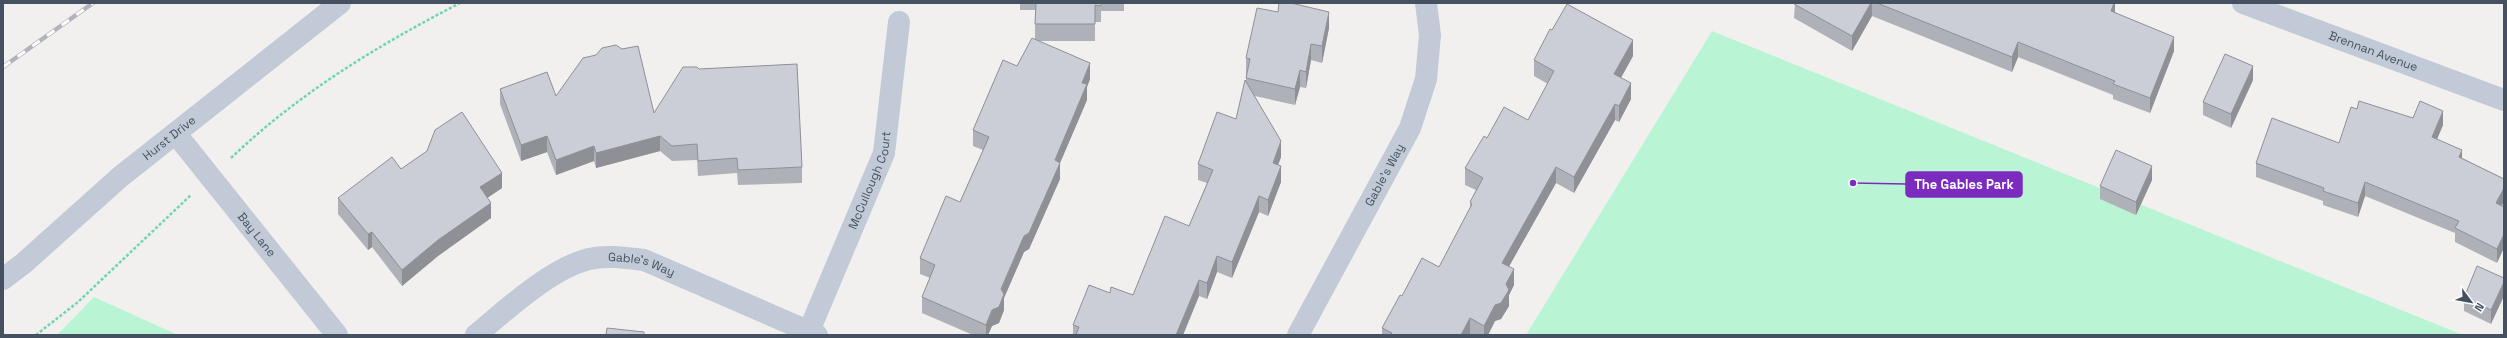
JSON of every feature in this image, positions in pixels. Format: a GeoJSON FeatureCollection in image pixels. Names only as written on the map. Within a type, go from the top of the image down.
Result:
{"type":"FeatureCollection","features":[{"type":"Feature","properties":{"kind":"street","name":"Hurst Drive"},"geometry":{"type":"LineString","coordinates":[[3,279],[24,263],[120,177],[176,134],[319,18],[340,3]]}},
{"type":"Feature","properties":{"kind":"street","name":"Gable's Way"},"geometry":{"type":"LineString","coordinates":[[1298,335],[1410,128],[1426,78],[1430,35],[1426,3]]}},
{"type":"Feature","properties":{"kind":"street","name":"Brennan Avenue"},"geometry":{"type":"LineString","coordinates":[[2243,3],[2504,100]]}},
{"type":"Feature","properties":{"kind":"street","name":"McCullough Court"},"geometry":{"type":"LineString","coordinates":[[813,333],[884,153],[898,22]]}},
{"type":"Feature","properties":{"kind":"street","name":"Bay Lane"},"geometry":{"type":"LineString","coordinates":[[176,134],[337,335]]}},
{"type":"Feature","properties":{"kind":"street","name":"Gable's Way"},"geometry":{"type":"LineString","coordinates":[[476,335],[558,271],[589,259],[616,257],[644,260],[813,333]]}},
{"type":"Feature","properties":{"kind":"path"},"geometry":{"type":"LineString","coordinates":[[228,160],[252,137],[306,94],[387,41],[460,3]]}},
{"type":"Feature","properties":{"kind":"path"},"geometry":{"type":"LineString","coordinates":[[36,335],[78,302],[194,193]]}},
{"type":"Feature","properties":{"kind":"green space"},"geometry":{"type":"Polygon","coordinates":[[[1712,31],[2463,335],[1526,335],[1712,31]]]}},
{"type":"Feature","properties":{"kind":"green space"},"geometry":{"type":"Polygon","coordinates":[[[94,297],[178,335],[57,335],[94,297]]]}},
{"type":"Feature","properties":{"kind":"building"},"geometry":{"type":"Polygon","coordinates":[[[1036,3],[1101,3],[1101,6],[1095,5],[1095,24],[1035,24],[1036,3]]]}},
{"type":"Feature","properties":{"kind":"building"},"geometry":{"type":"Polygon","coordinates":[[[1279,3],[1291,3],[1329,12],[1322,46],[1311,44],[1306,72],[1300,70],[1295,89],[1246,78],[1250,59],[1246,58],[1257,8],[1278,12],[1279,3]]]}},
{"type":"Feature","properties":{"kind":"building"},"geometry":{"type":"Polygon","coordinates":[[[1871,3],[1852,36],[1794,4],[1871,3]]]}},
{"type":"Feature","properties":{"kind":"building"},"geometry":{"type":"Polygon","coordinates":[[[1877,3],[2114,3],[2111,11],[2174,37],[2150,98],[2113,84],[2115,81],[2018,42],[2012,57],[1877,3]]]}},
{"type":"Feature","properties":{"kind":"building"},"geometry":{"type":"Polygon","coordinates":[[[1567,4],[1633,40],[1614,74],[1631,83],[1619,106],[1615,104],[1574,177],[1556,167],[1502,263],[1514,269],[1506,284],[1509,290],[1501,303],[1495,305],[1484,326],[1470,318],[1461,335],[1390,335],[1392,333],[1382,328],[1400,295],[1402,296],[1422,258],[1439,267],[1472,204],[1470,202],[1483,178],[1465,168],[1484,136],[1487,138],[1504,107],[1528,120],[1554,71],[1534,60],[1550,29],[1552,30],[1567,4]]]}},
{"type":"Feature","properties":{"kind":"building"},"geometry":{"type":"Polygon","coordinates":[[[1032,38],[1090,63],[1082,83],[1087,84],[1055,160],[1060,163],[1029,233],[1024,236],[1001,289],[1004,294],[999,307],[992,310],[986,325],[922,297],[935,265],[920,258],[946,196],[960,202],[989,137],[973,130],[1003,60],[1017,66],[1032,38]]]}},
{"type":"Feature","properties":{"kind":"building"},"geometry":{"type":"Polygon","coordinates":[[[616,45],[622,49],[638,46],[654,113],[683,67],[697,67],[699,69],[797,64],[802,167],[738,170],[737,158],[698,161],[697,144],[672,146],[660,136],[596,153],[594,146],[556,160],[547,136],[521,145],[500,89],[547,72],[556,96],[583,58],[596,55],[602,48],[616,45]]]}},
{"type":"Feature","properties":{"kind":"building"},"geometry":{"type":"Polygon","coordinates":[[[2225,54],[2253,66],[2231,114],[2203,102],[2225,54]]]}},
{"type":"Feature","properties":{"kind":"building"},"geometry":{"type":"Polygon","coordinates":[[[1245,80],[1281,141],[1273,163],[1281,166],[1268,200],[1259,196],[1232,262],[1217,256],[1207,283],[1199,280],[1176,335],[1076,335],[1079,327],[1073,325],[1089,285],[1110,293],[1111,287],[1133,295],[1165,216],[1189,226],[1213,170],[1198,164],[1217,112],[1236,119],[1245,80]]]}},
{"type":"Feature","properties":{"kind":"building"},"geometry":{"type":"Polygon","coordinates":[[[2359,101],[2413,118],[2420,101],[2443,111],[2432,137],[2462,150],[2459,157],[2504,179],[2504,188],[2496,203],[2504,207],[2504,234],[2497,249],[2455,228],[2459,221],[2365,182],[2358,203],[2323,191],[2324,188],[2256,163],[2272,118],[2339,143],[2351,107],[2357,109],[2359,101]]]}},
{"type":"Feature","properties":{"kind":"building"},"geometry":{"type":"Polygon","coordinates":[[[462,112],[502,173],[480,187],[491,203],[438,240],[402,270],[372,232],[368,234],[338,198],[392,157],[401,169],[427,151],[435,130],[462,112]]]}},
{"type":"Feature","properties":{"kind":"building"},"geometry":{"type":"Polygon","coordinates":[[[2116,150],[2152,166],[2136,202],[2100,186],[2116,150]]]}},
{"type":"Feature","properties":{"kind":"building"},"geometry":{"type":"Polygon","coordinates":[[[2477,266],[2504,278],[2504,282],[2491,310],[2464,298],[2477,266]]]}},
{"type":"Feature","properties":{"kind":"building"},"geometry":{"type":"Polygon","coordinates":[[[607,328],[644,332],[644,335],[606,335],[607,328]]]}},
{"type":"Feature","properties":{"kind":"railway"},"geometry":{"type":"LineString","coordinates":[[3,67],[93,3]]}},
{"type":"Feature","properties":{"kind":"place","name":"The Gables Park"},"geometry":{"type":"Point","coordinates":[1853,183]}}]}
